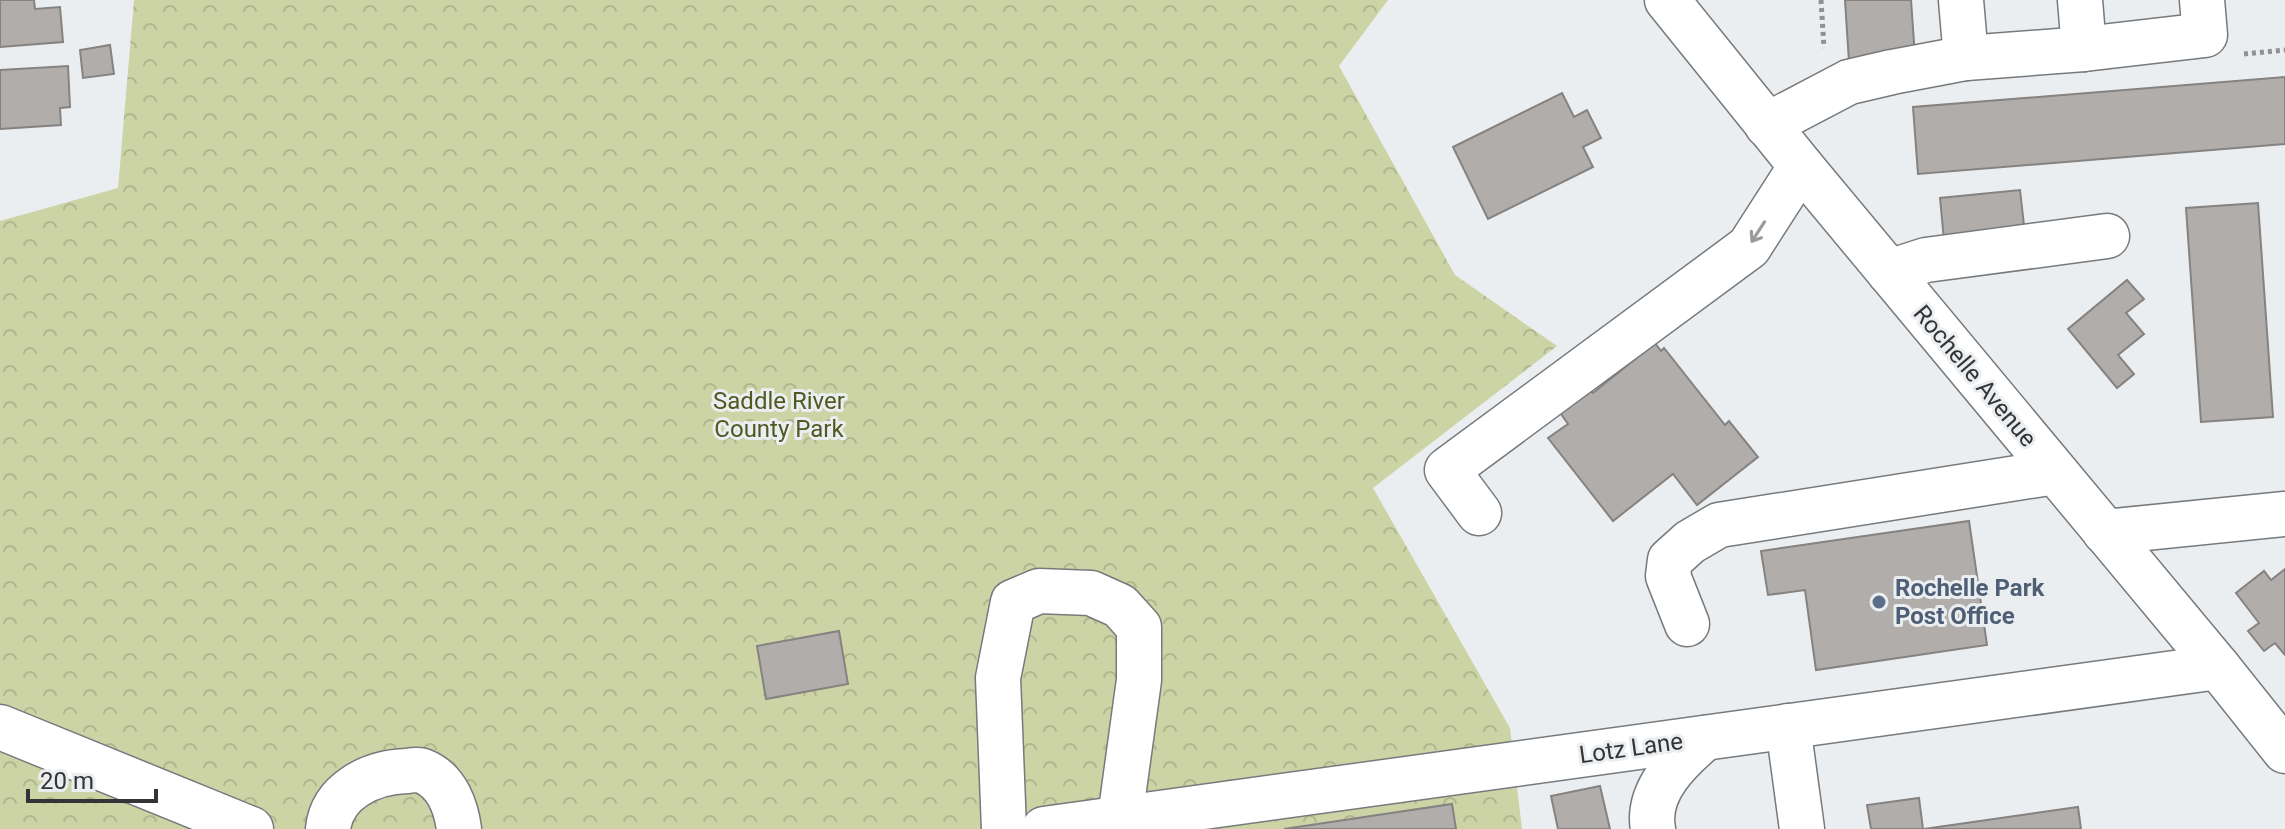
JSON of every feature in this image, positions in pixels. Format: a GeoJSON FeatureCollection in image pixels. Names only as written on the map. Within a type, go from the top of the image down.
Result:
{"type":"FeatureCollection","features":[{"type":"Feature","properties":{"kind":"street","name":"Rochelle Avenue"},"geometry":{"type":"LineString","coordinates":[[1667,0],[2285,751]]}},
{"type":"Feature","properties":{"kind":"street"},"geometry":{"type":"LineString","coordinates":[[1961,0],[1966,58]]}},
{"type":"Feature","properties":{"kind":"street"},"geometry":{"type":"LineString","coordinates":[[2080,0],[2084,49]]}},
{"type":"Feature","properties":{"kind":"street"},"geometry":{"type":"LineString","coordinates":[[1767,125],[1849,82],[1966,58],[2205,35],[2202,0]]}},
{"type":"Feature","properties":{"kind":"street"},"geometry":{"type":"LineString","coordinates":[[1479,513],[1447,470],[1749,247],[1801,166]]}},
{"type":"Feature","properties":{"kind":"street"},"geometry":{"type":"LineString","coordinates":[[1889,272],[1926,260],[2107,236]]}},
{"type":"Feature","properties":{"kind":"street"},"geometry":{"type":"LineString","coordinates":[[1687,624],[1668,576],[1670,560],[1690,542],[1719,525],[2055,472]]}},
{"type":"Feature","properties":{"kind":"street"},"geometry":{"type":"LineString","coordinates":[[2105,532],[2285,514]]}},
{"type":"Feature","properties":{"kind":"street"},"geometry":{"type":"LineString","coordinates":[[1004,829],[998,678],[1013,602],[1039,591],[1091,593],[1120,606],[1139,627],[1139,680],[1120,818]]}},
{"type":"Feature","properties":{"kind":"street","name":"Lotz Lane"},"geometry":{"type":"LineString","coordinates":[[1044,829],[2218,667]]}},
{"type":"Feature","properties":{"kind":"street"},"geometry":{"type":"LineString","coordinates":[[1788,726],[1802,829]]}},
{"type":"Feature","properties":{"kind":"street"},"geometry":{"type":"LineString","coordinates":[[0,727],[251,829]]}},
{"type":"Feature","properties":{"kind":"street"},"geometry":{"type":"LineString","coordinates":[[1653,829],[1651,819],[1660,788],[1678,761],[1705,738]]}},
{"type":"Feature","properties":{"kind":"street"},"geometry":{"type":"LineString","coordinates":[[328,829],[330,814],[346,792],[369,779],[398,771],[423,770],[440,782],[448,795],[456,809],[459,829]]}},
{"type":"Feature","properties":{"kind":"green space","name":"Saddle River County Park"},"geometry":{"type":"Polygon","coordinates":[[[134,0],[1388,0],[1339,66],[1455,275],[1557,346],[1373,488],[1510,728],[1522,829],[0,829],[0,221],[118,188],[134,0]]]}},
{"type":"Feature","properties":{"kind":"building"},"geometry":{"type":"Polygon","coordinates":[[[0,0],[34,0],[35,9],[60,7],[63,42],[0,47],[0,0]]]}},
{"type":"Feature","properties":{"kind":"building"},"geometry":{"type":"Polygon","coordinates":[[[1845,0],[1911,0],[1915,57],[1849,62],[1845,0]]]}},
{"type":"Feature","properties":{"kind":"building"},"geometry":{"type":"Polygon","coordinates":[[[110,45],[114,74],[83,78],[80,50],[110,45]]]}},
{"type":"Feature","properties":{"kind":"building"},"geometry":{"type":"Polygon","coordinates":[[[68,66],[70,107],[60,108],[61,125],[0,129],[0,70],[68,66]]]}},
{"type":"Feature","properties":{"kind":"building"},"geometry":{"type":"Polygon","coordinates":[[[2285,77],[2285,144],[1918,174],[1913,107],[2285,77]]]}},
{"type":"Feature","properties":{"kind":"building"},"geometry":{"type":"Polygon","coordinates":[[[1562,93],[1574,117],[1587,110],[1601,138],[1583,147],[1593,167],[1488,219],[1453,147],[1562,93]]]}},
{"type":"Feature","properties":{"kind":"building"},"geometry":{"type":"Polygon","coordinates":[[[2020,190],[2026,243],[1945,251],[1940,198],[2020,190]]]}},
{"type":"Feature","properties":{"kind":"building"},"geometry":{"type":"Polygon","coordinates":[[[2258,203],[2273,417],[2201,422],[2186,208],[2258,203]]]}},
{"type":"Feature","properties":{"kind":"building"},"geometry":{"type":"Polygon","coordinates":[[[2127,280],[2144,299],[2126,313],[2144,334],[2118,355],[2134,374],[2117,388],[2068,329],[2127,280]]]}},
{"type":"Feature","properties":{"kind":"building"},"geometry":{"type":"Polygon","coordinates":[[[1655,343],[1661,351],[1664,348],[1725,425],[1729,421],[1758,457],[1697,505],[1673,474],[1613,521],[1548,438],[1568,424],[1559,411],[1588,388],[1593,393],[1655,343]]]}},
{"type":"Feature","properties":{"kind":"building"},"geometry":{"type":"Polygon","coordinates":[[[1969,521],[1987,645],[1816,670],[1805,590],[1768,595],[1761,551],[1969,521]]]}},
{"type":"Feature","properties":{"kind":"building"},"geometry":{"type":"Polygon","coordinates":[[[2285,569],[2285,655],[2275,643],[2264,651],[2248,631],[2259,623],[2236,593],[2264,571],[2271,580],[2285,569]]]}},
{"type":"Feature","properties":{"kind":"building"},"geometry":{"type":"Polygon","coordinates":[[[839,631],[848,684],[766,699],[757,646],[839,631]]]}},
{"type":"Feature","properties":{"kind":"building"},"geometry":{"type":"Polygon","coordinates":[[[1600,786],[1610,829],[1558,829],[1551,796],[1600,786]]]}},
{"type":"Feature","properties":{"kind":"building"},"geometry":{"type":"Polygon","coordinates":[[[1919,798],[1923,829],[1871,829],[1867,805],[1919,798]]]}},
{"type":"Feature","properties":{"kind":"building"},"geometry":{"type":"Polygon","coordinates":[[[1452,804],[1456,829],[1284,829],[1452,804]]]}},
{"type":"Feature","properties":{"kind":"building"},"geometry":{"type":"Polygon","coordinates":[[[2078,807],[2081,829],[1924,829],[2078,807]]]}},
{"type":"Feature","properties":{"kind":"place","name":"Rochelle Park Post Office"},"geometry":{"type":"Point","coordinates":[1879,602]}}]}
